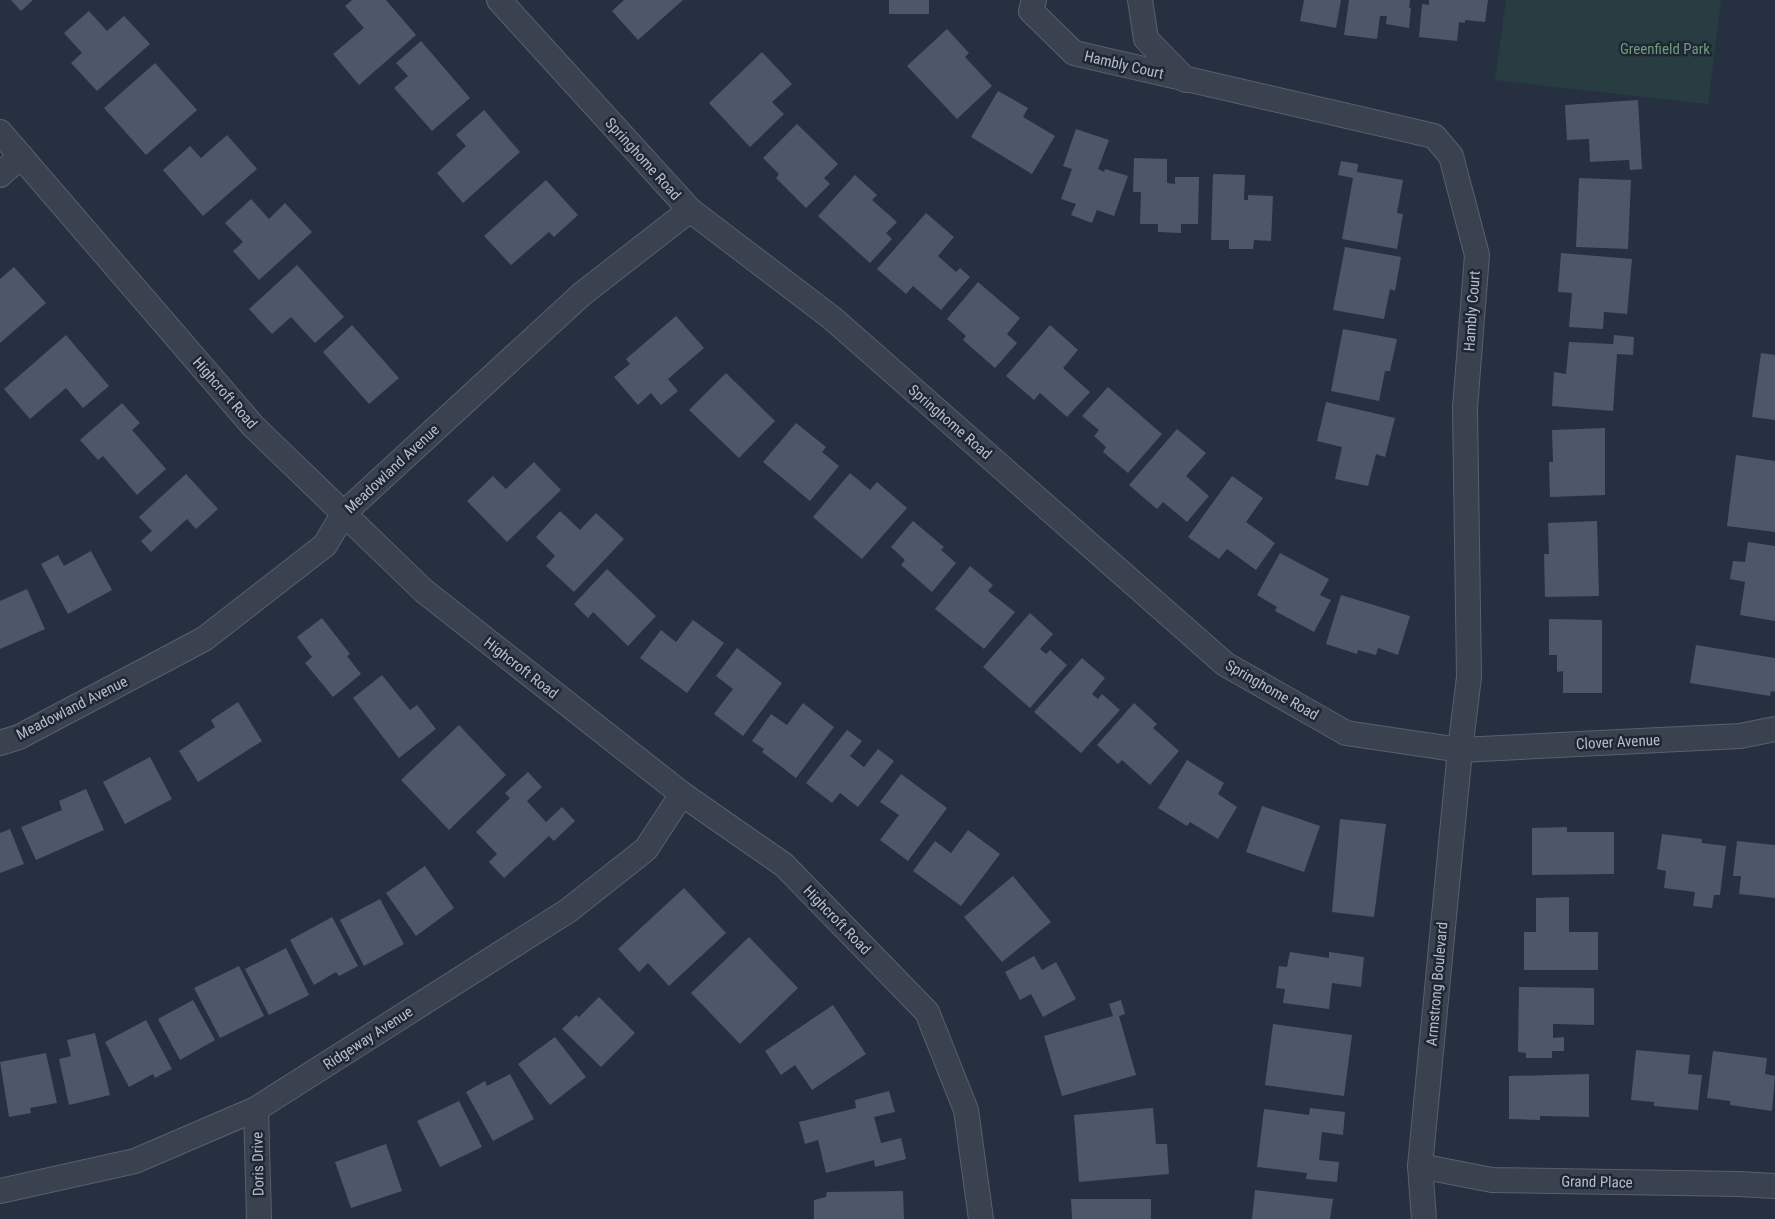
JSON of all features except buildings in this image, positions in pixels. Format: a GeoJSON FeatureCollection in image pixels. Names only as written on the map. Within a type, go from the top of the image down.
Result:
{"type":"FeatureCollection","features":[{"type":"Feature","properties":{"kind":"street","name":"Springhome Road"},"geometry":{"type":"LineString","coordinates":[[499,0],[690,210],[832,318],[1225,664],[1346,732],[1460,750]]}},
{"type":"Feature","properties":{"kind":"street","name":"Hambly Court"},"geometry":{"type":"LineString","coordinates":[[1034,0],[1031,11],[1074,54],[1434,136],[1451,156],[1477,255],[1465,408],[1469,677],[1460,750]]}},
{"type":"Feature","properties":{"kind":"street","name":"Hambly Court"},"geometry":{"type":"LineString","coordinates":[[1140,0],[1146,38],[1186,80]]}},
{"type":"Feature","properties":{"kind":"street","name":"Highcroft Road"},"geometry":{"type":"LineString","coordinates":[[0,132],[253,426],[424,591],[682,794],[784,865],[927,1012],[966,1110],[981,1219]]}},
{"type":"Feature","properties":{"kind":"street"},"geometry":{"type":"LineString","coordinates":[[0,175],[21,156]]}},
{"type":"Feature","properties":{"kind":"street","name":"Meadowland Avenue"},"geometry":{"type":"LineString","coordinates":[[0,743],[19,737],[204,639],[325,545],[344,513],[582,294],[690,210]]}},
{"type":"Feature","properties":{"kind":"street","name":"Clover Avenue"},"geometry":{"type":"LineString","coordinates":[[1460,750],[1740,736],[1775,729]]}},
{"type":"Feature","properties":{"kind":"street","name":"Armstrong Boulevard"},"geometry":{"type":"LineString","coordinates":[[1424,1219],[1420,1166],[1460,750]]}},
{"type":"Feature","properties":{"kind":"street","name":"Ridgeway Avenue"},"geometry":{"type":"LineString","coordinates":[[0,1191],[135,1161],[256,1109],[569,910],[646,849],[682,794]]}},
{"type":"Feature","properties":{"kind":"street","name":"Doris Drive"},"geometry":{"type":"LineString","coordinates":[[256,1109],[259,1219]]}},
{"type":"Feature","properties":{"kind":"street","name":"Grand Place"},"geometry":{"type":"LineString","coordinates":[[1420,1166],[1492,1180],[1729,1183],[1775,1186]]}},
{"type":"Feature","properties":{"kind":"green space","name":"Greenfield Park"},"geometry":{"type":"Polygon","coordinates":[[[1506,0],[1721,0],[1708,104],[1495,80],[1506,0]]]}}]}
